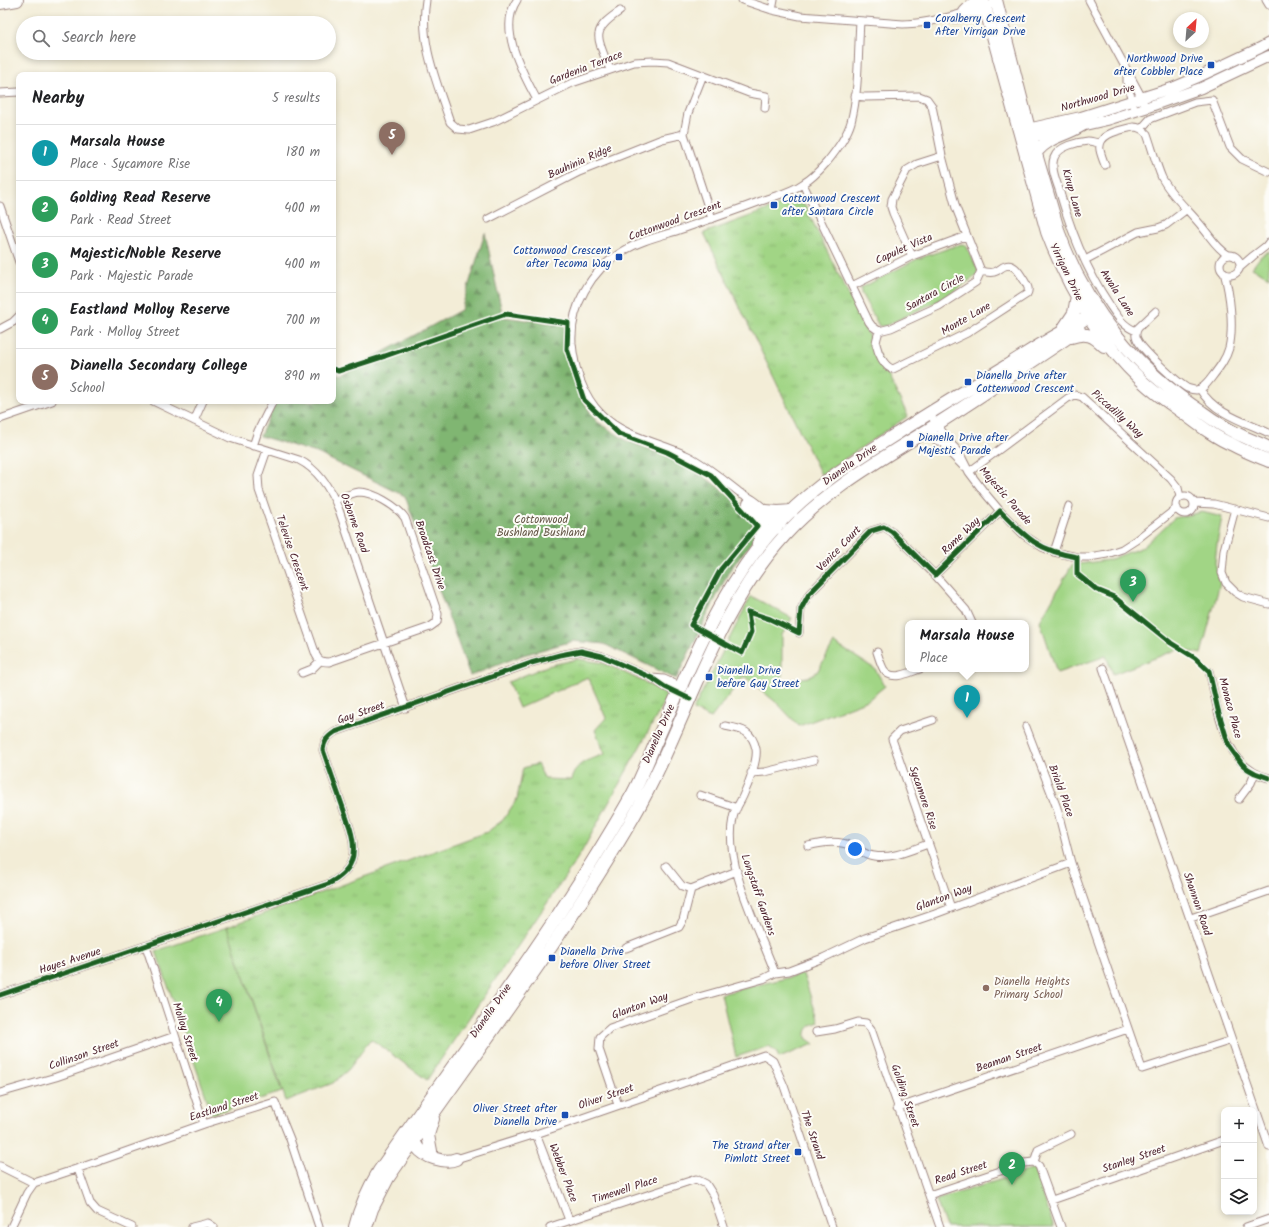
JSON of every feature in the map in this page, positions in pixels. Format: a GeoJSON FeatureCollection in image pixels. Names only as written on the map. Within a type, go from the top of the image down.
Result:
{"type":"FeatureCollection","features":[{"type":"Feature","properties":{"kind":"main road"},"geometry":{"type":"LineString","coordinates":[[0,3],[17,0]]}},
{"type":"Feature","properties":{"kind":"main road","name":"Yirrigan Drive"},"geometry":{"type":"LineString","coordinates":[[997,4],[1047,232],[1058,262],[1076,296],[1167,388],[1192,406],[1237,434],[1269,448]]}},
{"type":"Feature","properties":{"kind":"main road"},"geometry":{"type":"LineString","coordinates":[[965,12],[983,5]]}},
{"type":"Feature","properties":{"kind":"main road","name":"Yirrigan Drive"},"geometry":{"type":"LineString","coordinates":[[983,5],[1025,134],[1036,152],[1064,248],[1084,287],[1095,316],[1120,360],[1141,381],[1204,429],[1232,445],[1269,461]]}},
{"type":"Feature","properties":{"kind":"main road"},"geometry":{"type":"LineString","coordinates":[[1036,152],[1046,142],[1054,137],[1073,131],[1082,125]]}},
{"type":"Feature","properties":{"kind":"main road"},"geometry":{"type":"LineString","coordinates":[[1063,336],[1073,316],[1076,296]]}},
{"type":"Feature","properties":{"kind":"main road","name":"Dianella Drive"},"geometry":{"type":"LineString","coordinates":[[414,1140],[566,926],[618,842],[650,786],[716,640],[740,595],[764,560],[792,511],[804,499],[844,468],[927,414],[1095,316]]}},
{"type":"Feature","properties":{"kind":"main road"},"geometry":{"type":"LineString","coordinates":[[1063,336],[1080,334],[1095,337],[1129,374],[1141,381]]}},
{"type":"Feature","properties":{"kind":"main road","name":"Dianella Drive"},"geometry":{"type":"LineString","coordinates":[[366,1227],[398,1154],[418,1114],[555,921],[610,833],[639,780],[679,690],[708,630],[728,592],[754,552],[782,529],[852,477],[932,427],[1063,336]]}},
{"type":"Feature","properties":{"kind":"main road"},"geometry":{"type":"LineString","coordinates":[[932,427],[942,440]]}},
{"type":"Feature","properties":{"kind":"main road"},"geometry":{"type":"LineString","coordinates":[[749,504],[760,518],[763,532],[754,552]]}},
{"type":"Feature","properties":{"kind":"main road"},"geometry":{"type":"LineString","coordinates":[[766,511],[792,511]]}},
{"type":"Feature","properties":{"kind":"main road"},"geometry":{"type":"LineString","coordinates":[[432,1154],[428,1135],[437,1108]]}},
{"type":"Feature","properties":{"kind":"main road"},"geometry":{"type":"LineString","coordinates":[[414,1140],[412,1132],[418,1114]]}},
{"type":"Feature","properties":{"kind":"main road"},"geometry":{"type":"LineString","coordinates":[[398,1154],[414,1140]]}},
{"type":"Feature","properties":{"kind":"main road"},"geometry":{"type":"LineString","coordinates":[[414,1140],[420,1142],[432,1154]]}},
{"type":"Feature","properties":{"kind":"main road"},"geometry":{"type":"LineString","coordinates":[[398,1154],[413,1156],[432,1154],[456,1159]]}},
{"type":"Feature","properties":{"kind":"main road","name":"Dianella Drive"},"geometry":{"type":"LineString","coordinates":[[355,1227],[359,1211],[367,1191],[378,1171],[398,1154]]}},
{"type":"Feature","properties":{"kind":"street","name":"Gardenia Terrace"},"geometry":{"type":"LineString","coordinates":[[426,0],[424,22],[428,57],[450,122],[458,129],[469,130],[493,122],[572,83],[634,62],[653,60],[668,62],[749,93],[766,96],[766,108]]}},
{"type":"Feature","properties":{"kind":"street"},"geometry":{"type":"LineString","coordinates":[[517,0],[514,4],[510,17],[509,28],[512,42],[522,70],[537,100]]}},
{"type":"Feature","properties":{"kind":"street"},"geometry":{"type":"LineString","coordinates":[[742,0],[772,10],[800,16],[860,21],[915,23],[958,19],[983,5],[997,4]]}},
{"type":"Feature","properties":{"kind":"street"},"geometry":{"type":"LineString","coordinates":[[772,10],[774,0]]}},
{"type":"Feature","properties":{"kind":"street"},"geometry":{"type":"LineString","coordinates":[[1089,0],[1127,72],[1138,104]]}},
{"type":"Feature","properties":{"kind":"street"},"geometry":{"type":"LineString","coordinates":[[1266,0],[1269,5]]}},
{"type":"Feature","properties":{"kind":"street"},"geometry":{"type":"LineString","coordinates":[[610,70],[600,44],[599,34],[603,26],[620,11]]}},
{"type":"Feature","properties":{"kind":"street"},"geometry":{"type":"LineString","coordinates":[[946,19],[965,12]]}},
{"type":"Feature","properties":{"kind":"street","name":"Cottonwood Crescent"},"geometry":{"type":"LineString","coordinates":[[782,529],[753,499],[741,493],[714,472],[688,456],[625,432],[601,415],[591,403],[584,390],[573,356],[573,324],[578,304],[586,287],[603,266],[622,251],[647,240],[780,195],[803,184],[828,162],[839,145],[850,123],[855,96],[860,21]]}},
{"type":"Feature","properties":{"kind":"street"},"geometry":{"type":"LineString","coordinates":[[1265,46],[1268,59]]}},
{"type":"Feature","properties":{"kind":"street","name":"Northwood Drive"},"geometry":{"type":"LineString","coordinates":[[1025,134],[1107,120],[1138,104],[1265,46]]}},
{"type":"Feature","properties":{"kind":"street","name":"Northwood Drive"},"geometry":{"type":"LineString","coordinates":[[1025,134],[1081,117],[1201,88],[1268,59]]}},
{"type":"Feature","properties":{"kind":"street"},"geometry":{"type":"LineString","coordinates":[[1127,72],[1127,82],[1138,104]]}},
{"type":"Feature","properties":{"kind":"street"},"geometry":{"type":"LineString","coordinates":[[703,75],[688,113],[684,134],[712,219]]}},
{"type":"Feature","properties":{"kind":"street"},"geometry":{"type":"LineString","coordinates":[[0,93],[16,92]]}},
{"type":"Feature","properties":{"kind":"street"},"geometry":{"type":"LineString","coordinates":[[855,96],[919,96],[927,99],[932,106],[942,156],[956,208],[981,271]]}},
{"type":"Feature","properties":{"kind":"street"},"geometry":{"type":"LineString","coordinates":[[1141,128],[1150,119],[1195,102],[1212,100],[1230,147],[1242,160],[1269,172]]}},
{"type":"Feature","properties":{"kind":"street"},"geometry":{"type":"LineString","coordinates":[[1105,165],[1100,144],[1106,136],[1133,127],[1141,128],[1147,134],[1162,177],[1173,194],[1203,228],[1218,249],[1237,258],[1253,256]]}},
{"type":"Feature","properties":{"kind":"street","name":"Bauhinia Ridge"},"geometry":{"type":"LineString","coordinates":[[488,219],[579,172],[662,139],[684,134]]}},
{"type":"Feature","properties":{"kind":"street","name":"Kirup Lane"},"geometry":{"type":"LineString","coordinates":[[1085,260],[1070,226],[1053,168],[1053,162],[1056,153],[1060,149],[1088,141],[1100,144]]}},
{"type":"Feature","properties":{"kind":"street"},"geometry":{"type":"LineString","coordinates":[[912,256],[893,213],[891,207],[892,199],[905,174],[912,166],[942,156]]}},
{"type":"Feature","properties":{"kind":"street"},"geometry":{"type":"LineString","coordinates":[[803,184],[869,322],[879,331]]}},
{"type":"Feature","properties":{"kind":"street"},"geometry":{"type":"LineString","coordinates":[[0,206],[16,253]]}},
{"type":"Feature","properties":{"kind":"street"},"geometry":{"type":"LineString","coordinates":[[1085,260],[1138,232],[1166,225],[1186,210]]}},
{"type":"Feature","properties":{"kind":"street","name":"Capulet Vista"},"geometry":{"type":"LineString","coordinates":[[852,286],[912,256],[966,236]]}},
{"type":"Feature","properties":{"kind":"street"},"geometry":{"type":"LineString","coordinates":[[1156,311],[1136,331],[1137,339],[1146,351],[1181,383],[1194,390],[1200,389],[1219,368],[1225,358],[1229,348],[1231,333],[1229,294],[1224,272],[1221,268],[1221,262],[1213,242]]}},
{"type":"Feature","properties":{"kind":"street"},"geometry":{"type":"LineString","coordinates":[[1224,272],[1230,274],[1237,271],[1269,242]]}},
{"type":"Feature","properties":{"kind":"street"},"geometry":{"type":"LineString","coordinates":[[1221,262],[1223,258],[1228,255]]}},
{"type":"Feature","properties":{"kind":"street"},"geometry":{"type":"LineString","coordinates":[[1229,294],[1232,280],[1240,262],[1237,258]]}},
{"type":"Feature","properties":{"kind":"street","name":"Awala Lane"},"geometry":{"type":"LineString","coordinates":[[1085,260],[1099,288],[1121,322],[1136,331]]}},
{"type":"Feature","properties":{"kind":"street","name":"Monte Lane"},"geometry":{"type":"LineString","coordinates":[[879,331],[876,339],[878,350],[886,366],[893,369],[967,333],[1028,292],[1028,285],[1019,271],[1010,265],[1006,265],[997,272],[992,273],[981,271]]}},
{"type":"Feature","properties":{"kind":"street","name":"Santara Circle"},"geometry":{"type":"LineString","coordinates":[[879,331],[891,328],[939,306],[972,286],[979,278],[981,271]]}},
{"type":"Feature","properties":{"kind":"street"},"geometry":{"type":"LineString","coordinates":[[0,330],[16,319]]}},
{"type":"Feature","properties":{"kind":"street"},"geometry":{"type":"LineString","coordinates":[[1200,389],[1204,398],[1209,403],[1227,414],[1269,433]]}},
{"type":"Feature","properties":{"kind":"street","name":"Piccadilly Way"},"geometry":{"type":"LineString","coordinates":[[967,470],[1068,398],[1075,395],[1082,397],[1171,479],[1178,488],[1180,497]]}},
{"type":"Feature","properties":{"kind":"street"},"geometry":{"type":"LineString","coordinates":[[0,418],[43,404]]}},
{"type":"Feature","properties":{"kind":"street","name":"Osborne Road"},"geometry":{"type":"LineString","coordinates":[[160,404],[230,438],[299,460],[306,464],[321,479],[335,500],[406,708]]}},
{"type":"Feature","properties":{"kind":"street"},"geometry":{"type":"LineString","coordinates":[[194,421],[202,404]]}},
{"type":"Feature","properties":{"kind":"street"},"geometry":{"type":"LineString","coordinates":[[253,446],[258,431],[272,404]]}},
{"type":"Feature","properties":{"kind":"street","name":"Majestic Parade"},"geometry":{"type":"LineString","coordinates":[[927,414],[932,427],[959,452],[967,470],[1000,511],[1033,542],[1054,552],[1077,557],[1089,557],[1107,554],[1122,549],[1177,508]]}},
{"type":"Feature","properties":{"kind":"street","name":"Majestic Parade"},"geometry":{"type":"LineString","coordinates":[[942,440],[952,456],[967,470]]}},
{"type":"Feature","properties":{"kind":"street","name":"Televise Crescent"},"geometry":{"type":"LineString","coordinates":[[267,450],[258,476],[259,490],[316,655],[320,661]]}},
{"type":"Feature","properties":{"kind":"street","name":"Broadcast Drive"},"geometry":{"type":"LineString","coordinates":[[335,500],[350,494],[364,492],[396,507],[401,512],[405,518],[436,606],[438,614],[437,622],[430,627],[384,643]]}},
{"type":"Feature","properties":{"kind":"street","name":"Cottonwood Crescent"},"geometry":{"type":"LineString","coordinates":[[741,493],[749,504],[782,529]]}},
{"type":"Feature","properties":{"kind":"street"},"geometry":{"type":"LineString","coordinates":[[1184,495],[1189,496],[1192,499],[1194,508],[1189,513],[1182,513],[1177,508],[1176,503],[1180,497],[1184,495]]}},
{"type":"Feature","properties":{"kind":"street"},"geometry":{"type":"LineString","coordinates":[[1194,503],[1206,503],[1269,518]]}},
{"type":"Feature","properties":{"kind":"street"},"geometry":{"type":"LineString","coordinates":[[1054,552],[1069,506]]}},
{"type":"Feature","properties":{"kind":"street"},"geometry":{"type":"LineString","coordinates":[[1235,509],[1224,550],[1222,573],[1226,582],[1235,592],[1243,597],[1269,604]]}},
{"type":"Feature","properties":{"kind":"street","name":"Rome Way"},"geometry":{"type":"LineString","coordinates":[[935,575],[1000,511]]}},
{"type":"Feature","properties":{"kind":"street","name":"Venice Court"},"geometry":{"type":"LineString","coordinates":[[799,633],[801,609],[809,594],[871,531],[884,527],[892,532],[935,575],[966,610],[971,620]]}},
{"type":"Feature","properties":{"kind":"street"},"geometry":{"type":"LineString","coordinates":[[302,673],[312,669],[320,661],[329,662],[384,643]]}},
{"type":"Feature","properties":{"kind":"street","name":"Gay Street"},"geometry":{"type":"LineString","coordinates":[[146,946],[328,884],[338,878],[347,869],[354,852],[354,841],[323,750],[324,742],[328,736],[335,732],[531,663],[581,651],[602,656],[652,678],[665,687],[679,690],[692,696]]}},
{"type":"Feature","properties":{"kind":"street"},"geometry":{"type":"LineString","coordinates":[[877,652],[885,672],[890,675],[897,677],[911,672]]}},
{"type":"Feature","properties":{"kind":"street","name":"Shannon Road"},"geometry":{"type":"LineString","coordinates":[[1103,668],[1191,918],[1269,1147]]}},
{"type":"Feature","properties":{"kind":"street","name":"Monaco Place"},"geometry":{"type":"LineString","coordinates":[[1210,672],[1229,746],[1242,764],[1255,773],[1269,778]]}},
{"type":"Feature","properties":{"kind":"street","name":"Sycamore Rise"},"geometry":{"type":"LineString","coordinates":[[933,720],[900,731],[892,739],[951,908]]}},
{"type":"Feature","properties":{"kind":"street","name":"Longstaff Gardens"},"geometry":{"type":"LineString","coordinates":[[725,726],[744,730],[752,739],[756,749],[756,759],[744,796],[733,817],[731,847],[749,908],[775,972]]}},
{"type":"Feature","properties":{"kind":"street","name":"Briald Place"},"geometry":{"type":"LineString","coordinates":[[1026,727],[1057,808],[1071,863]]}},
{"type":"Feature","properties":{"kind":"street"},"geometry":{"type":"LineString","coordinates":[[751,773],[765,772],[814,760]]}},
{"type":"Feature","properties":{"kind":"street"},"geometry":{"type":"LineString","coordinates":[[1239,799],[1251,783],[1255,773]]}},
{"type":"Feature","properties":{"kind":"street"},"geometry":{"type":"LineString","coordinates":[[700,795],[737,808]]}},
{"type":"Feature","properties":{"kind":"street"},"geometry":{"type":"LineString","coordinates":[[808,846],[825,842],[836,842],[872,856],[880,857],[902,853],[928,844]]}},
{"type":"Feature","properties":{"kind":"street"},"geometry":{"type":"LineString","coordinates":[[1071,863],[1142,1069],[1232,1040]]}},
{"type":"Feature","properties":{"kind":"street","name":"Glanton Way"},"geometry":{"type":"LineString","coordinates":[[618,1105],[599,1049],[600,1037],[610,1028],[695,998],[763,979],[775,972],[789,970],[823,958],[865,938],[951,908],[1071,863]]}},
{"type":"Feature","properties":{"kind":"street"},"geometry":{"type":"LineString","coordinates":[[666,866],[682,886],[691,889],[737,871]]}},
{"type":"Feature","properties":{"kind":"street"},"geometry":{"type":"LineString","coordinates":[[626,948],[679,927],[683,920],[691,889]]}},
{"type":"Feature","properties":{"kind":"street"},"geometry":{"type":"LineString","coordinates":[[1191,918],[1269,891]]}},
{"type":"Feature","properties":{"kind":"street","name":"Hayes Avenue"},"geometry":{"type":"LineString","coordinates":[[0,995],[146,946]]}},
{"type":"Feature","properties":{"kind":"street","name":"Molloy Street"},"geometry":{"type":"LineString","coordinates":[[146,946],[204,1124]]}},
{"type":"Feature","properties":{"kind":"street","name":"Golding Street"},"geometry":{"type":"LineString","coordinates":[[816,1032],[835,1029],[858,1022],[866,1023],[871,1029],[940,1227]]}},
{"type":"Feature","properties":{"kind":"street","name":"Beaman Street"},"geometry":{"type":"LineString","coordinates":[[898,1108],[1128,1029]]}},
{"type":"Feature","properties":{"kind":"street","name":"Collinson Street"},"geometry":{"type":"LineString","coordinates":[[0,1093],[56,1077],[175,1036]]}},
{"type":"Feature","properties":{"kind":"street","name":"Oliver Street"},"geometry":{"type":"LineString","coordinates":[[456,1159],[536,1134],[764,1055]]}},
{"type":"Feature","properties":{"kind":"street","name":"The Strand"},"geometry":{"type":"LineString","coordinates":[[764,1055],[773,1061],[784,1086],[832,1227]]}},
{"type":"Feature","properties":{"kind":"street","name":"Eastland Street"},"geometry":{"type":"LineString","coordinates":[[34,1183],[78,1169],[204,1124],[274,1102],[290,1140],[319,1227]]}},
{"type":"Feature","properties":{"kind":"street"},"geometry":{"type":"LineString","coordinates":[[1257,1128],[1262,1126]]}},
{"type":"Feature","properties":{"kind":"street","name":"Webber Place"},"geometry":{"type":"LineString","coordinates":[[536,1134],[569,1220]]}},
{"type":"Feature","properties":{"kind":"street"},"geometry":{"type":"LineString","coordinates":[[1061,1227],[1039,1166],[1034,1162],[1038,1150],[1071,1134]]}},
{"type":"Feature","properties":{"kind":"street","name":"Stanley Street"},"geometry":{"type":"LineString","coordinates":[[1052,1200],[1221,1141]]}},
{"type":"Feature","properties":{"kind":"street","name":"Read Street"},"geometry":{"type":"LineString","coordinates":[[929,1195],[1024,1163],[1034,1162]]}},
{"type":"Feature","properties":{"kind":"street"},"geometry":{"type":"LineString","coordinates":[[0,1166],[34,1183],[27,1193],[11,1227]]}},
{"type":"Feature","properties":{"kind":"street"},"geometry":{"type":"LineString","coordinates":[[78,1169],[90,1202],[97,1211],[132,1227]]}},
{"type":"Feature","properties":{"kind":"street","name":"Timewell Place"},"geometry":{"type":"LineString","coordinates":[[550,1227],[696,1179],[706,1184],[713,1195],[724,1227]]}},
{"type":"Feature","properties":{"kind":"street"},"geometry":{"type":"LineString","coordinates":[[1246,1227],[1269,1219]]}},
{"type":"Feature","properties":{"kind":"street"},"geometry":{"type":"LineString","coordinates":[[192,1227],[208,1222],[214,1227]]}},
{"type":"Feature","properties":{"kind":"green space"},"geometry":{"type":"Polygon","coordinates":[[[797,200],[805,206],[908,416],[821,475],[704,233],[797,200]]]}},
{"type":"Feature","properties":{"kind":"green space","name":"Cottonwood Bushland Bushland"},"geometry":{"type":"Polygon","coordinates":[[[485,233],[503,317],[566,325],[562,342],[580,396],[596,421],[627,441],[674,459],[697,471],[766,524],[729,571],[676,679],[604,644],[573,641],[523,655],[470,676],[405,496],[317,453],[260,436],[275,404],[336,404],[336,374],[339,376],[461,310],[485,233]]]}},
{"type":"Feature","properties":{"kind":"green space"},"geometry":{"type":"Polygon","coordinates":[[[961,244],[966,245],[978,270],[976,276],[942,299],[885,326],[879,326],[861,293],[861,288],[917,259],[961,244]]]}},
{"type":"Feature","properties":{"kind":"green space"},"geometry":{"type":"Polygon","coordinates":[[[1269,251],[1269,277],[1252,268],[1261,256],[1269,251]]]}},
{"type":"Feature","properties":{"kind":"green space"},"geometry":{"type":"Polygon","coordinates":[[[1202,512],[1222,517],[1215,563],[1220,583],[1201,654],[1179,649],[1113,674],[1106,656],[1057,673],[1040,621],[1072,565],[1108,560],[1143,547],[1174,518],[1202,512]]]}},
{"type":"Feature","properties":{"kind":"green space"},"geometry":{"type":"Polygon","coordinates":[[[751,596],[792,618],[782,635],[782,681],[808,677],[817,672],[834,643],[875,669],[885,686],[868,700],[799,726],[778,704],[744,676],[711,718],[693,710],[751,596]]]}},
{"type":"Feature","properties":{"kind":"green space"},"geometry":{"type":"Polygon","coordinates":[[[578,659],[604,663],[669,694],[581,853],[427,1080],[371,1039],[349,1069],[333,1083],[286,1101],[227,927],[487,832],[503,820],[517,799],[523,768],[537,764],[545,779],[571,780],[576,768],[588,760],[605,754],[595,730],[606,718],[588,677],[519,708],[508,682],[547,666],[578,659]]]}},
{"type":"Feature","properties":{"kind":"green space"},"geometry":{"type":"Polygon","coordinates":[[[227,927],[282,1092],[212,1114],[156,951],[227,927]]]}},
{"type":"Feature","properties":{"kind":"green space"},"geometry":{"type":"Polygon","coordinates":[[[803,974],[819,1022],[807,1029],[806,1032],[806,1038],[814,1044],[779,1058],[776,1051],[769,1046],[736,1057],[721,994],[803,974]]]}},
{"type":"Feature","properties":{"kind":"green space"},"geometry":{"type":"Polygon","coordinates":[[[1034,1169],[1054,1227],[946,1227],[936,1200],[1034,1169]]]}},
{"type":"Feature","properties":{"kind":"cycle path"},"geometry":{"type":"LineString","coordinates":[[336,370],[338,371],[385,356],[506,314],[568,323],[567,349],[584,400],[619,434],[667,452],[711,475],[757,526],[721,569],[691,625],[742,653],[751,632],[748,612],[770,619],[799,633],[801,609],[809,594],[871,531],[884,527],[892,532],[935,575],[1000,511],[1034,542],[1053,551],[1077,557],[1077,574],[1097,590],[1114,597],[1171,643],[1195,658],[1209,671],[1218,710],[1229,746],[1242,764],[1248,769],[1269,778]]}},
{"type":"Feature","properties":{"kind":"cycle path"},"geometry":{"type":"LineString","coordinates":[[0,995],[328,884],[343,874],[348,868],[353,854],[352,838],[350,828],[323,750],[326,740],[335,732],[531,663],[581,651],[602,656],[652,678],[665,687],[690,699]]}},
{"type":"Feature","properties":{"kind":"place","name":"Coralberry Crescent After Yirrigan Drive"},"geometry":{"type":"Point","coordinates":[927,25]}},
{"type":"Feature","properties":{"kind":"place","name":"Northwood Drive after Cobbler Place"},"geometry":{"type":"Point","coordinates":[1211,65]}},
{"type":"Feature","properties":{"kind":"place","name":"Dianella Secondary College"},"geometry":{"type":"Point","coordinates":[392,155]}},
{"type":"Feature","properties":{"kind":"place","name":"Cottonwood Crescent after Santara Circle"},"geometry":{"type":"Point","coordinates":[774,205]}},
{"type":"Feature","properties":{"kind":"place","name":"Cottonwood Crescent after Tecoma Way"},"geometry":{"type":"Point","coordinates":[619,257]}},
{"type":"Feature","properties":{"kind":"place","name":"Dianella Drive after Cottenwood Crescent"},"geometry":{"type":"Point","coordinates":[968,382]}},
{"type":"Feature","properties":{"kind":"place","name":"Dianella Drive after Majestic Parade"},"geometry":{"type":"Point","coordinates":[910,444]}},
{"type":"Feature","properties":{"kind":"place","name":"Majestic/Noble Reserve"},"geometry":{"type":"Point","coordinates":[1133,602]}},
{"type":"Feature","properties":{"kind":"place","name":"Dianella Drive before Gay Street"},"geometry":{"type":"Point","coordinates":[709,677]}},
{"type":"Feature","properties":{"kind":"place","name":"Marsala House"},"geometry":{"type":"Point","coordinates":[967,718]}},
{"type":"Feature","properties":{"kind":"place","name":"Dianella Drive before Oliver Street"},"geometry":{"type":"Point","coordinates":[552,958]}},
{"type":"Feature","properties":{"kind":"place","name":"Dianella Heights Primary School"},"geometry":{"type":"Point","coordinates":[986,988]}},
{"type":"Feature","properties":{"kind":"place","name":"Eastland Molloy Reserve"},"geometry":{"type":"Point","coordinates":[219,1022]}},
{"type":"Feature","properties":{"kind":"place","name":"Oliver Street after Dianella Drive"},"geometry":{"type":"Point","coordinates":[565,1115]}},
{"type":"Feature","properties":{"kind":"place","name":"The Strand after Pimlott Street"},"geometry":{"type":"Point","coordinates":[798,1152]}},
{"type":"Feature","properties":{"kind":"place","name":"Golding Read Reserve"},"geometry":{"type":"Point","coordinates":[1012,1185]}}]}
